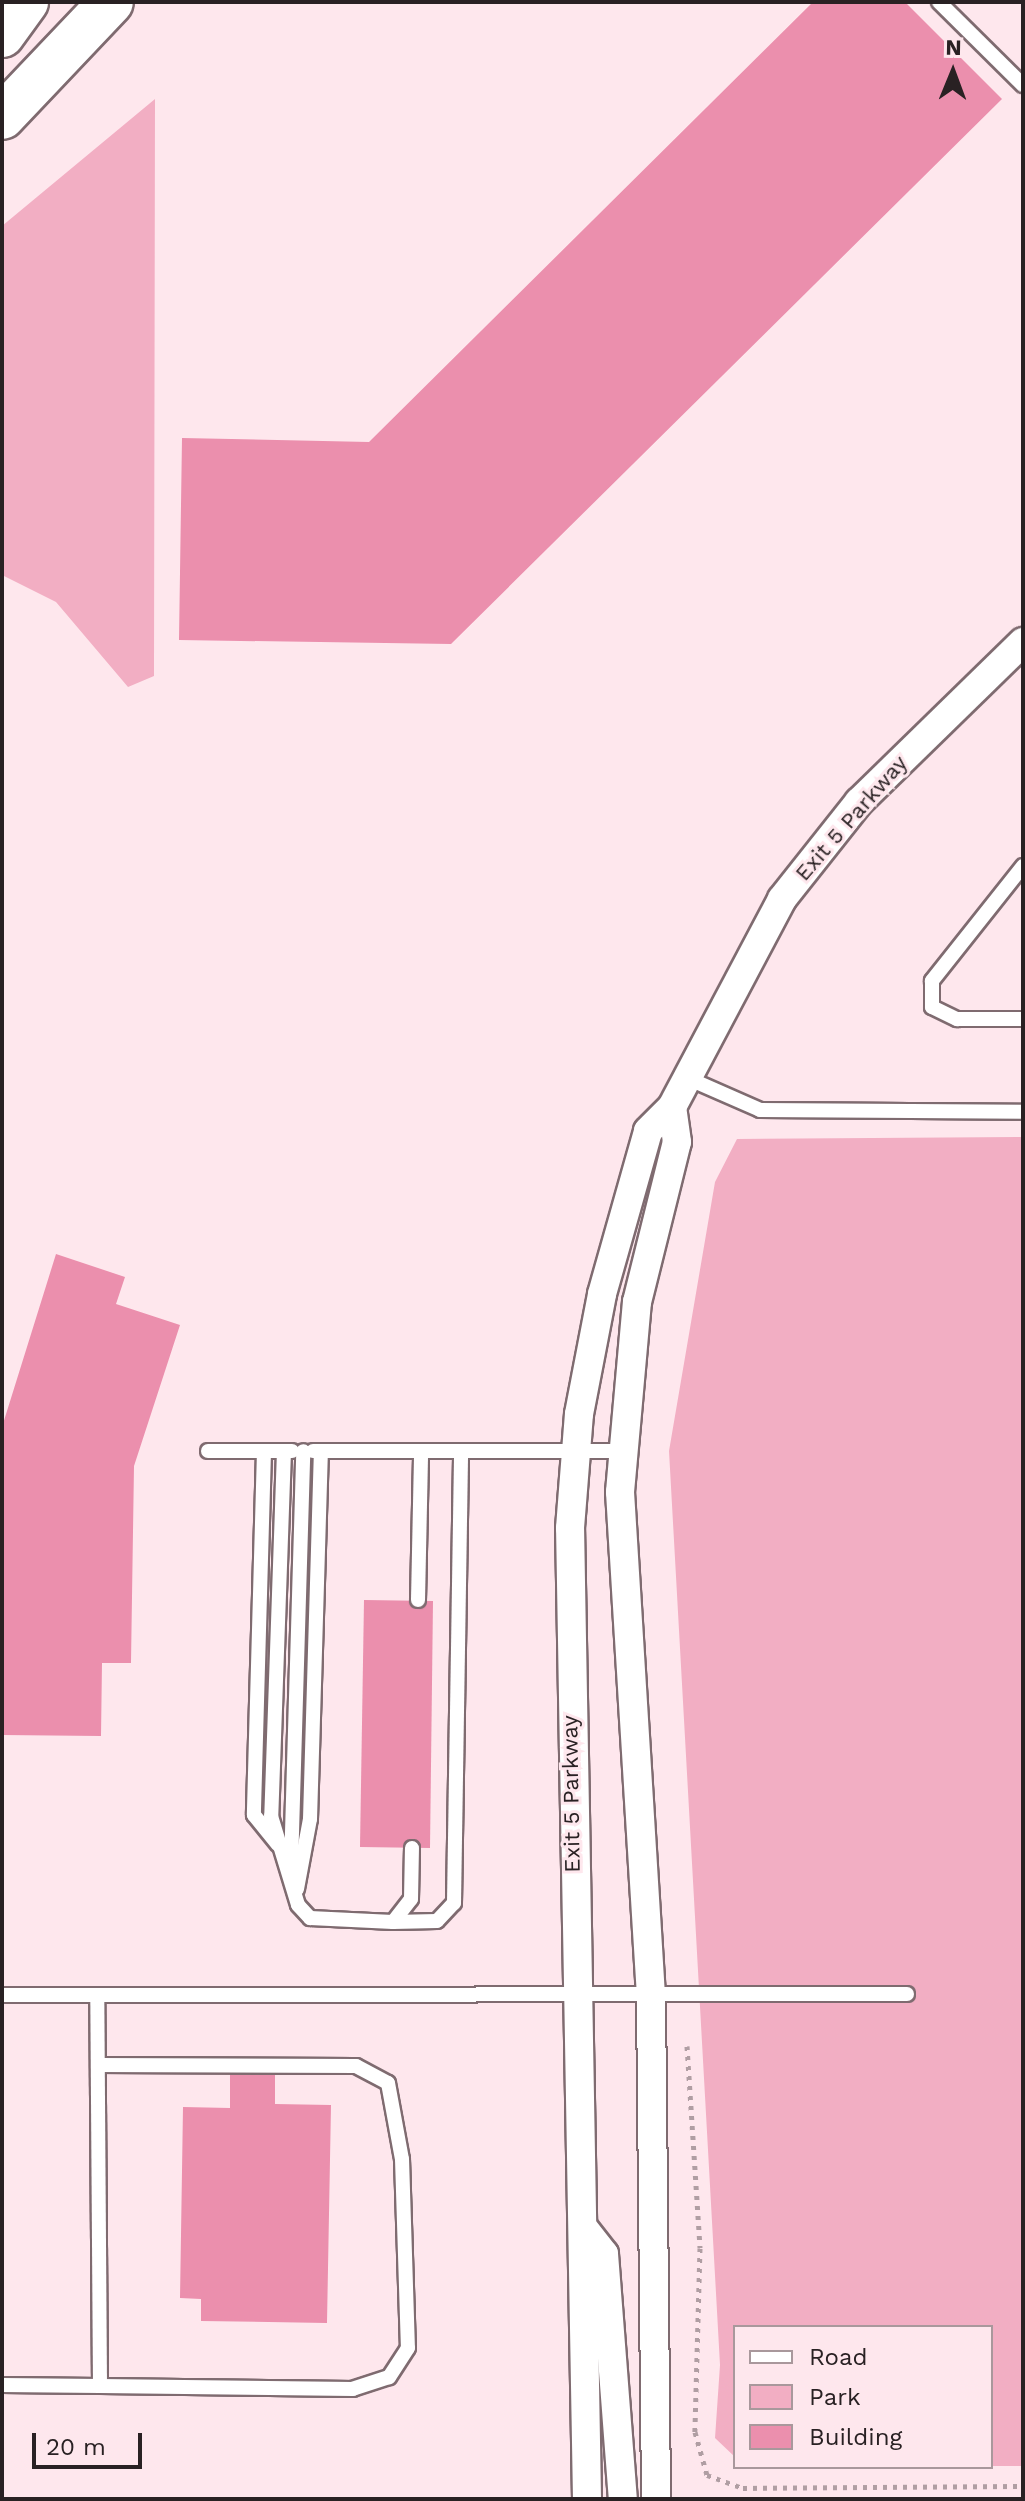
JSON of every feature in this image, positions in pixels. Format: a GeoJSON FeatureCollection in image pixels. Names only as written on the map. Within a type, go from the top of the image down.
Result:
{"type":"FeatureCollection","features":[{"type":"Feature","properties":{"kind":"highway"},"geometry":{"type":"LineString","coordinates":[[2,35],[26,2]]}},
{"type":"Feature","properties":{"kind":"highway"},"geometry":{"type":"LineString","coordinates":[[2,117],[111,2]]}},
{"type":"Feature","properties":{"kind":"street","name":"Exit 5 Parkway"},"geometry":{"type":"LineString","coordinates":[[587,2499],[580,1996],[569,1686],[575,1451],[623,1213],[648,1131],[672,1107],[748,955],[814,854],[1023,642]]}},
{"type":"Feature","properties":{"kind":"street","name":"Exit 5 Parkway"},"geometry":{"type":"LineString","coordinates":[[656,2499],[651,1996],[620,1451],[642,1277],[677,1142],[672,1107]]}},
{"type":"Feature","properties":{"kind":"street"},"geometry":{"type":"LineString","coordinates":[[583,2227],[604,2254],[623,2499]]}},
{"type":"Feature","properties":{"kind":"lane"},"geometry":{"type":"LineString","coordinates":[[939,2],[1023,85]]}},
{"type":"Feature","properties":{"kind":"lane"},"geometry":{"type":"LineString","coordinates":[[1023,866],[932,981],[932,1007],[957,1019],[1023,1019]]}},
{"type":"Feature","properties":{"kind":"lane"},"geometry":{"type":"LineString","coordinates":[[685,1076],[760,1110],[1023,1112]]}},
{"type":"Feature","properties":{"kind":"lane"},"geometry":{"type":"LineString","coordinates":[[208,1451],[620,1451]]}},
{"type":"Feature","properties":{"kind":"lane"},"geometry":{"type":"LineString","coordinates":[[264,1451],[254,1815],[278,1845],[310,1918],[393,1922],[437,1921],[454,1903],[461,1451]]}},
{"type":"Feature","properties":{"kind":"lane"},"geometry":{"type":"LineString","coordinates":[[278,1845],[271,1816],[284,1451]]}},
{"type":"Feature","properties":{"kind":"lane"},"geometry":{"type":"LineString","coordinates":[[291,1870],[303,1451]]}},
{"type":"Feature","properties":{"kind":"lane"},"geometry":{"type":"LineString","coordinates":[[297,1890],[310,1831],[321,1451]]}},
{"type":"Feature","properties":{"kind":"lane"},"geometry":{"type":"LineString","coordinates":[[418,1600],[421,1451]]}},
{"type":"Feature","properties":{"kind":"lane"},"geometry":{"type":"LineString","coordinates":[[393,1922],[411,1899],[412,1848]]}},
{"type":"Feature","properties":{"kind":"lane"},"geometry":{"type":"LineString","coordinates":[[2,1995],[907,1994]]}},
{"type":"Feature","properties":{"kind":"lane"},"geometry":{"type":"LineString","coordinates":[[97,1995],[100,2386]]}},
{"type":"Feature","properties":{"kind":"lane"},"geometry":{"type":"LineString","coordinates":[[2,2385],[353,2389],[389,2377],[408,2348],[402,2159],[388,2083],[356,2066],[98,2065]]}},
{"type":"Feature","properties":{"kind":"path"},"geometry":{"type":"LineString","coordinates":[[686,2041],[700,2248],[695,2432],[707,2475],[743,2488],[1023,2486]]}},
{"type":"Feature","properties":{"kind":"green space"},"geometry":{"type":"Polygon","coordinates":[[[155,99],[154,676],[128,687],[56,602],[2,575],[2,226],[155,99]]]}},
{"type":"Feature","properties":{"kind":"green space"},"geometry":{"type":"Polygon","coordinates":[[[1023,1137],[1023,2466],[993,2466],[993,2325],[733,2325],[733,2455],[715,2438],[720,2365],[669,1451],[715,1182],[737,1139],[1023,1137]]]}},
{"type":"Feature","properties":{"kind":"building"},"geometry":{"type":"Polygon","coordinates":[[[813,2],[905,2],[1002,99],[451,644],[179,640],[182,438],[369,442],[813,2]]]}},
{"type":"Feature","properties":{"kind":"building"},"geometry":{"type":"Polygon","coordinates":[[[56,1254],[125,1277],[116,1304],[180,1325],[134,1466],[131,1663],[102,1663],[101,1736],[2,1735],[2,1427],[56,1254]]]}},
{"type":"Feature","properties":{"kind":"building"},"geometry":{"type":"Polygon","coordinates":[[[364,1600],[433,1601],[430,1848],[360,1847],[364,1600]]]}},
{"type":"Feature","properties":{"kind":"building"},"geometry":{"type":"Polygon","coordinates":[[[230,2067],[275,2068],[275,2104],[331,2105],[327,2323],[201,2321],[201,2299],[180,2298],[183,2107],[230,2108],[230,2067]]]}}]}
